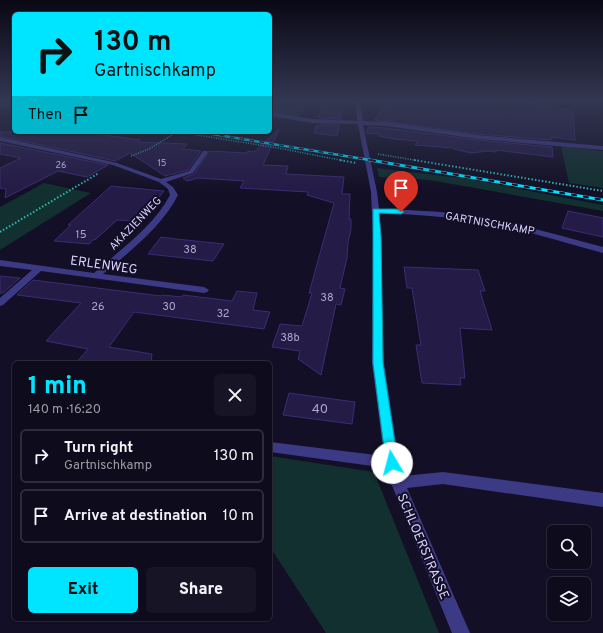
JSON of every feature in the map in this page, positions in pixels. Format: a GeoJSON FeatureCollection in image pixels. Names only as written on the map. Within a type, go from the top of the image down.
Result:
{"type":"FeatureCollection","features":[{"type":"Feature","properties":{"kind":"street","name":"SCHLOERSTRASSE"},"geometry":{"type":"LineString","coordinates":[[362,131],[374,192],[377,237],[378,363],[392,463],[398,483],[461,633]]}},
{"type":"Feature","properties":{"kind":"street"},"geometry":{"type":"LineString","coordinates":[[432,131],[478,137],[603,148]]}},
{"type":"Feature","properties":{"kind":"street","name":"AKAZIENWEG"},"geometry":{"type":"LineString","coordinates":[[2,141],[115,164],[161,181],[171,188],[174,195],[168,207],[118,257],[95,276]]}},
{"type":"Feature","properties":{"kind":"street"},"geometry":{"type":"LineString","coordinates":[[161,181],[191,172],[205,152]]}},
{"type":"Feature","properties":{"kind":"street","name":"GARTNISCHKAMP"},"geometry":{"type":"LineString","coordinates":[[375,211],[427,212],[480,219],[527,229],[603,250]]}},
{"type":"Feature","properties":{"kind":"street","name":"ERLENWEG"},"geometry":{"type":"LineString","coordinates":[[0,263],[204,290]]}},
{"type":"Feature","properties":{"kind":"street"},"geometry":{"type":"LineString","coordinates":[[0,303],[39,268]]}},
{"type":"Feature","properties":{"kind":"street"},"geometry":{"type":"LineString","coordinates":[[272,447],[392,463]]}},
{"type":"Feature","properties":{"kind":"street"},"geometry":{"type":"LineString","coordinates":[[398,483],[443,478],[603,500]]}},
{"type":"Feature","properties":{"kind":"path"},"geometry":{"type":"LineString","coordinates":[[0,232],[115,164],[149,149],[175,134]]}},
{"type":"Feature","properties":{"kind":"path"},"geometry":{"type":"LineString","coordinates":[[190,134],[278,148],[368,166]]}},
{"type":"Feature","properties":{"kind":"path"},"geometry":{"type":"LineString","coordinates":[[366,152],[603,190]]}},
{"type":"Feature","properties":{"kind":"green space"},"geometry":{"type":"Polygon","coordinates":[[[561,146],[603,151],[603,188],[569,183],[561,146]]]}},
{"type":"Feature","properties":{"kind":"green space"},"geometry":{"type":"Polygon","coordinates":[[[377,168],[468,179],[603,205],[603,211],[430,180],[379,177],[377,168]]]}},
{"type":"Feature","properties":{"kind":"green space"},"geometry":{"type":"Polygon","coordinates":[[[44,183],[91,193],[0,250],[0,207],[44,183]]]}},
{"type":"Feature","properties":{"kind":"green space"},"geometry":{"type":"Polygon","coordinates":[[[272,456],[374,472],[439,633],[326,633],[272,550],[272,456]]]}},
{"type":"Feature","properties":{"kind":"building"},"geometry":{"type":"Polygon","coordinates":[[[278,131],[263,165],[288,166],[286,174],[344,177],[342,194],[350,194],[349,219],[351,219],[351,229],[347,258],[340,288],[345,289],[341,305],[336,304],[321,375],[298,359],[300,351],[272,347],[280,324],[302,326],[312,293],[309,293],[334,203],[307,195],[308,192],[240,188],[244,181],[198,178],[187,181],[183,178],[194,174],[209,151],[254,152],[278,131]]]}},
{"type":"Feature","properties":{"kind":"building"},"geometry":{"type":"Polygon","coordinates":[[[315,131],[338,131],[337,136],[314,133],[315,131]]]}},
{"type":"Feature","properties":{"kind":"building"},"geometry":{"type":"Polygon","coordinates":[[[367,131],[405,131],[478,140],[552,147],[553,157],[496,150],[496,152],[488,151],[471,153],[454,148],[415,145],[418,141],[394,139],[379,136],[380,134],[366,133],[367,131]]]}},
{"type":"Feature","properties":{"kind":"building"},"geometry":{"type":"Polygon","coordinates":[[[452,131],[574,131],[575,140],[551,137],[551,140],[452,131]]]}},
{"type":"Feature","properties":{"kind":"building"},"geometry":{"type":"Polygon","coordinates":[[[0,132],[12,132],[12,134],[94,134],[140,140],[138,142],[187,144],[183,149],[201,151],[188,170],[165,176],[130,153],[115,161],[0,136],[0,132]]]}},
{"type":"Feature","properties":{"kind":"building"},"geometry":{"type":"Polygon","coordinates":[[[0,143],[108,165],[87,177],[58,171],[5,198],[6,189],[0,188],[0,168],[21,158],[0,154],[0,143]]]}},
{"type":"Feature","properties":{"kind":"building"},"geometry":{"type":"Polygon","coordinates":[[[111,186],[164,191],[152,206],[145,207],[132,221],[117,220],[89,244],[54,241],[71,225],[68,225],[111,186]]]}},
{"type":"Feature","properties":{"kind":"building"},"geometry":{"type":"Polygon","coordinates":[[[568,211],[603,218],[603,237],[562,228],[568,211]]]}},
{"type":"Feature","properties":{"kind":"building"},"geometry":{"type":"Polygon","coordinates":[[[161,237],[224,244],[213,261],[148,254],[161,237]]]}},
{"type":"Feature","properties":{"kind":"building"},"geometry":{"type":"Polygon","coordinates":[[[404,267],[478,270],[485,291],[480,291],[492,330],[460,328],[465,378],[460,378],[461,385],[422,383],[416,345],[421,345],[412,288],[407,288],[404,267]]]}},
{"type":"Feature","properties":{"kind":"building"},"geometry":{"type":"Polygon","coordinates":[[[0,276],[20,278],[3,293],[0,293],[0,276]]]}},
{"type":"Feature","properties":{"kind":"building"},"geometry":{"type":"Polygon","coordinates":[[[33,280],[161,296],[182,297],[183,295],[232,301],[237,291],[257,293],[253,310],[270,312],[264,329],[134,312],[109,347],[152,354],[151,361],[78,361],[88,349],[46,341],[81,303],[17,295],[33,280]]]}},
{"type":"Feature","properties":{"kind":"building"},"geometry":{"type":"Polygon","coordinates":[[[289,393],[355,402],[352,424],[283,415],[289,393]]]}},
{"type":"Feature","properties":{"kind":"railway"},"geometry":{"type":"LineString","coordinates":[[212,134],[372,160]]}},
{"type":"Feature","properties":{"kind":"railway"},"geometry":{"type":"LineString","coordinates":[[372,160],[376,161]]}},
{"type":"Feature","properties":{"kind":"railway"},"geometry":{"type":"LineString","coordinates":[[372,160],[603,200]]}},
{"type":"Feature","properties":{"kind":"route"},"geometry":{"type":"LineString","coordinates":[[392,463],[378,363],[377,237],[375,211],[401,212]]}}]}
